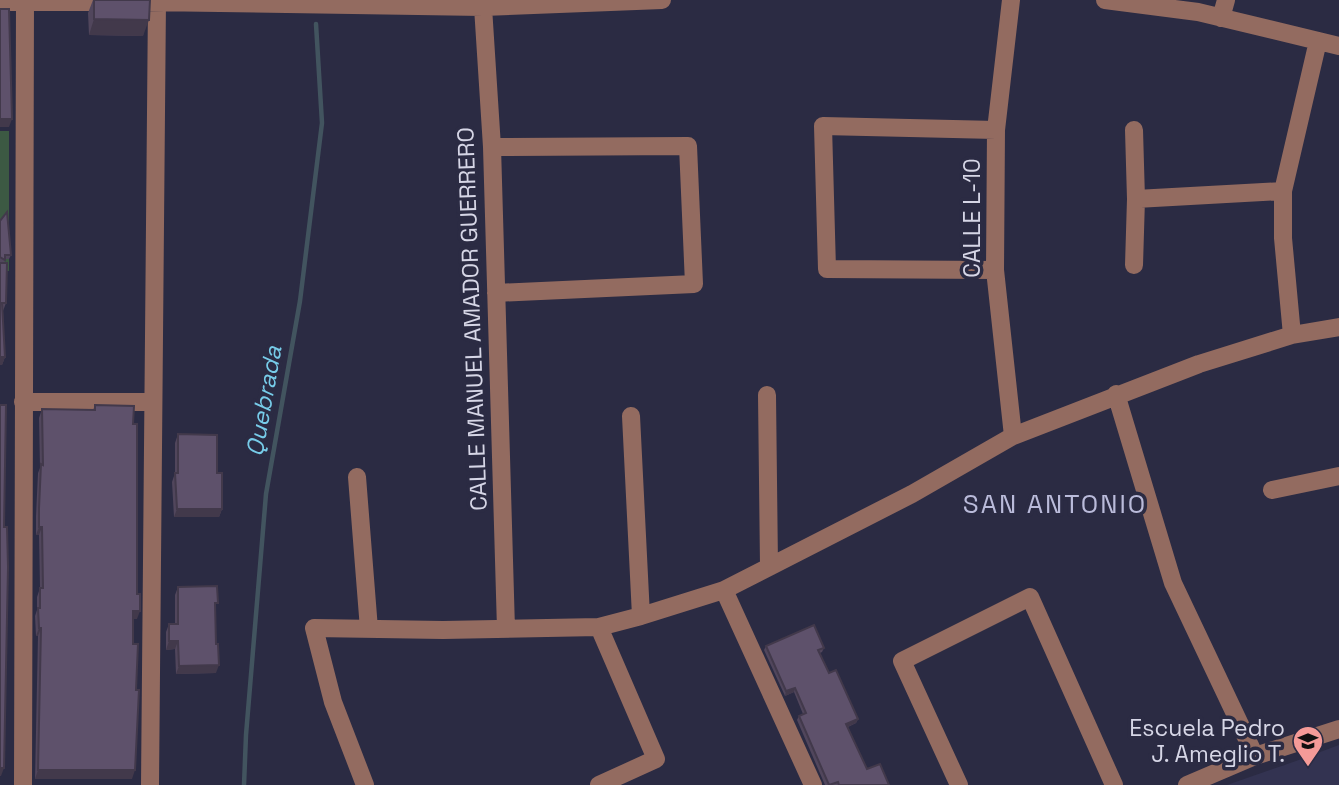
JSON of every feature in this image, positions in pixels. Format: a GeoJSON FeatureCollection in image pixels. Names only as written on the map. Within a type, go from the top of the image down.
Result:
{"type":"FeatureCollection","features":[{"type":"Feature","properties":{"kind":"street"},"geometry":{"type":"LineString","coordinates":[[0,2],[158,1],[483,8],[662,0]]}},
{"type":"Feature","properties":{"kind":"street","name":"CALLE L-10"},"geometry":{"type":"LineString","coordinates":[[1011,0],[996,130],[995,270],[1013,436]]}},
{"type":"Feature","properties":{"kind":"street"},"geometry":{"type":"LineString","coordinates":[[1105,0],[1198,12],[1224,9],[1339,46]]}},
{"type":"Feature","properties":{"kind":"street"},"geometry":{"type":"LineString","coordinates":[[23,785],[25,1]]}},
{"type":"Feature","properties":{"kind":"street"},"geometry":{"type":"LineString","coordinates":[[150,785],[158,1]]}},
{"type":"Feature","properties":{"kind":"street","name":"CALLE MANUEL AMADOR GUERRERO"},"geometry":{"type":"LineString","coordinates":[[483,8],[492,147],[506,629]]}},
{"type":"Feature","properties":{"kind":"street"},"geometry":{"type":"LineString","coordinates":[[1292,335],[1283,238],[1283,191],[1318,41]]}},
{"type":"Feature","properties":{"kind":"street"},"geometry":{"type":"LineString","coordinates":[[995,270],[827,269],[823,126],[996,130]]}},
{"type":"Feature","properties":{"kind":"street"},"geometry":{"type":"LineString","coordinates":[[1133,130],[1136,200],[1134,265]]}},
{"type":"Feature","properties":{"kind":"street"},"geometry":{"type":"LineString","coordinates":[[492,147],[688,146],[694,284],[496,293]]}},
{"type":"Feature","properties":{"kind":"street"},"geometry":{"type":"LineString","coordinates":[[1136,200],[1283,191]]}},
{"type":"Feature","properties":{"kind":"street"},"geometry":{"type":"LineString","coordinates":[[365,785],[332,702],[314,628],[598,627],[640,616],[724,590],[912,494],[1013,436],[1199,364],[1292,335],[1339,327]]}},
{"type":"Feature","properties":{"kind":"street"},"geometry":{"type":"LineString","coordinates":[[1116,394],[1173,583],[1255,756]]}},
{"type":"Feature","properties":{"kind":"street"},"geometry":{"type":"LineString","coordinates":[[768,395],[769,566]]}},
{"type":"Feature","properties":{"kind":"street"},"geometry":{"type":"LineString","coordinates":[[23,402],[153,402]]}},
{"type":"Feature","properties":{"kind":"street"},"geometry":{"type":"LineString","coordinates":[[631,415],[640,616]]}},
{"type":"Feature","properties":{"kind":"street"},"geometry":{"type":"LineString","coordinates":[[357,477],[369,629]]}},
{"type":"Feature","properties":{"kind":"street"},"geometry":{"type":"LineString","coordinates":[[1272,490],[1339,478]]}},
{"type":"Feature","properties":{"kind":"street"},"geometry":{"type":"LineString","coordinates":[[724,590],[813,785]]}},
{"type":"Feature","properties":{"kind":"street"},"geometry":{"type":"LineString","coordinates":[[959,785],[902,661],[1030,597],[1114,785]]}},
{"type":"Feature","properties":{"kind":"street"},"geometry":{"type":"LineString","coordinates":[[598,627],[656,760],[599,785]]}},
{"type":"Feature","properties":{"kind":"street"},"geometry":{"type":"LineString","coordinates":[[1187,785],[1255,756],[1339,729]]}},
{"type":"Feature","properties":{"kind":"shaded area","name":"Escuela Pedro J. Ameglio T."},"geometry":{"type":"Polygon","coordinates":[[[1339,745],[1339,785],[1227,785],[1296,761],[1339,745]]]}},
{"type":"Feature","properties":{"kind":"green space"},"geometry":{"type":"Polygon","coordinates":[[[0,131],[9,131],[9,271],[0,270],[0,131]]]}},
{"type":"Feature","properties":{"kind":"building"},"geometry":{"type":"Polygon","coordinates":[[[94,0],[150,0],[149,20],[94,19],[94,0]]]}},
{"type":"Feature","properties":{"kind":"building"},"geometry":{"type":"Polygon","coordinates":[[[0,9],[9,9],[12,119],[0,119],[0,9]]]}},
{"type":"Feature","properties":{"kind":"building"},"geometry":{"type":"Polygon","coordinates":[[[7,212],[11,255],[5,255],[5,260],[0,257],[0,221],[7,212]]]}},
{"type":"Feature","properties":{"kind":"building"},"geometry":{"type":"Polygon","coordinates":[[[0,263],[7,263],[6,303],[2,303],[5,357],[0,357],[0,263]]]}},
{"type":"Feature","properties":{"kind":"building"},"geometry":{"type":"Polygon","coordinates":[[[0,405],[6,405],[4,527],[7,527],[8,567],[4,768],[0,768],[0,405]]]}},
{"type":"Feature","properties":{"kind":"building"},"geometry":{"type":"Polygon","coordinates":[[[95,405],[134,406],[133,424],[137,424],[137,594],[140,594],[140,611],[133,611],[133,644],[138,644],[136,690],[139,690],[135,770],[38,770],[41,628],[38,608],[40,588],[43,588],[42,527],[39,527],[41,464],[43,465],[42,409],[95,410],[95,405]]]}},
{"type":"Feature","properties":{"kind":"building"},"geometry":{"type":"Polygon","coordinates":[[[178,434],[217,435],[217,473],[222,473],[222,509],[177,509],[175,473],[178,473],[178,434]]]}},
{"type":"Feature","properties":{"kind":"building"},"geometry":{"type":"Polygon","coordinates":[[[217,586],[216,644],[219,665],[179,666],[178,641],[169,641],[169,624],[178,624],[178,587],[217,586]]]}},
{"type":"Feature","properties":{"kind":"building"},"geometry":{"type":"Polygon","coordinates":[[[814,625],[824,648],[818,650],[829,673],[836,670],[858,719],[846,724],[867,769],[880,764],[889,785],[839,785],[838,782],[829,785],[799,716],[806,713],[795,688],[786,691],[766,646],[814,625]]]}},
{"type":"Feature","properties":{"kind":"waterway","name":"Quebrada"},"geometry":{"type":"LineString","coordinates":[[244,785],[266,494],[300,301],[322,123],[316,24]]}},
{"type":"Feature","properties":{"kind":"place","name":"Escuela Pedro J. Ameglio T."},"geometry":{"type":"Point","coordinates":[1308,768]}},
{"type":"Feature","properties":{"kind":"district","name":"SAN ANTONIO"},"geometry":{"type":"Point","coordinates":[1055,504]}}]}
